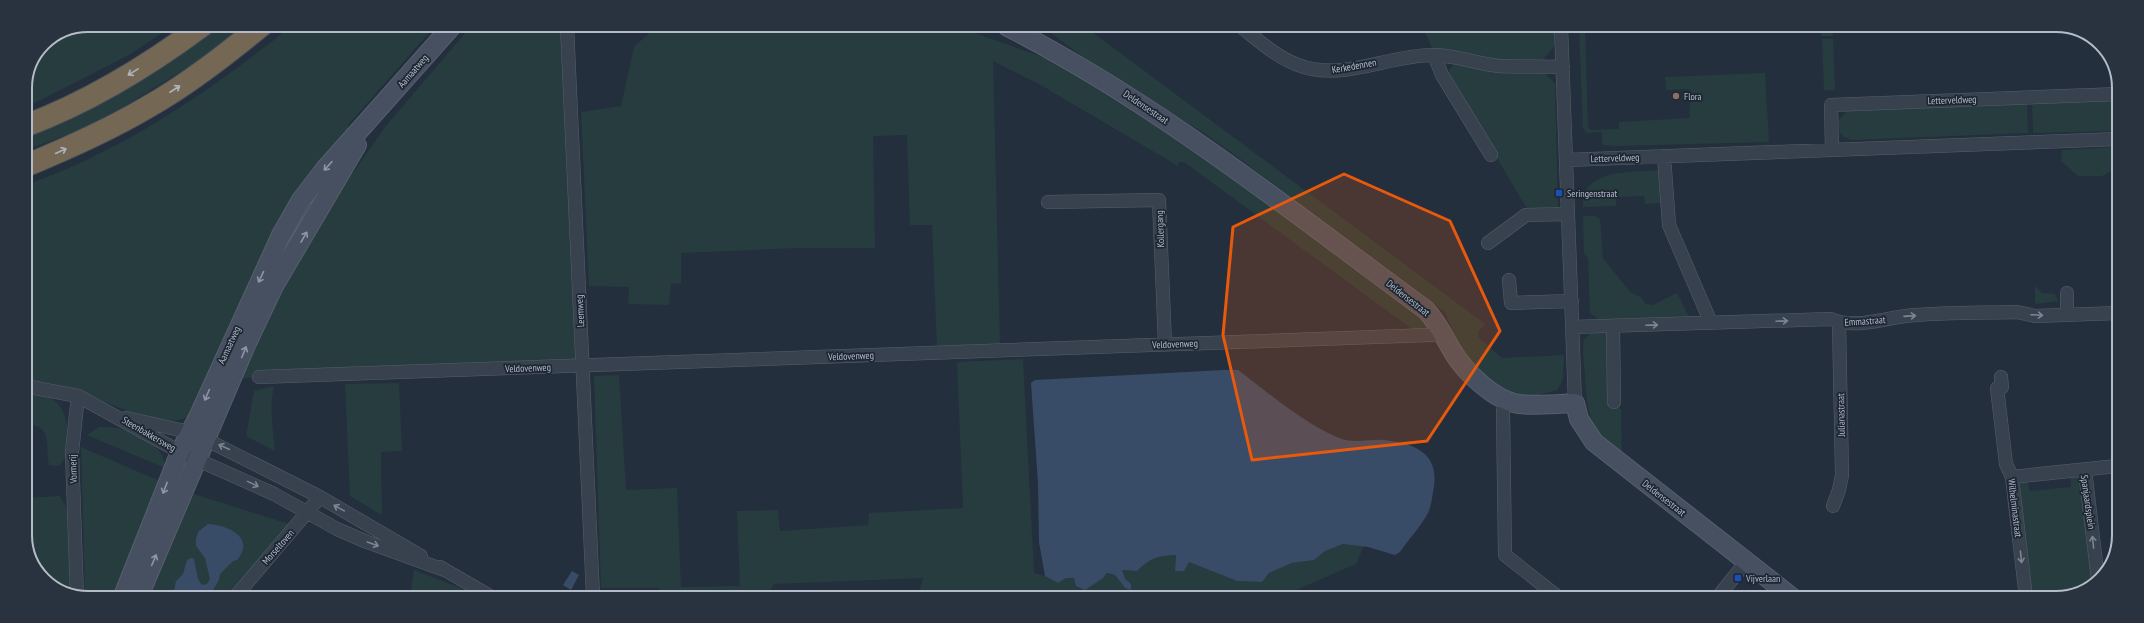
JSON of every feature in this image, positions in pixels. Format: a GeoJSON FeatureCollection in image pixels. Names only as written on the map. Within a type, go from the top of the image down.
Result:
{"type":"FeatureCollection","features":[{"type":"Feature","properties":{"kind":"highway"},"geometry":{"type":"LineString","coordinates":[[32,123],[108,87],[147,64],[193,32]]}},
{"type":"Feature","properties":{"kind":"highway"},"geometry":{"type":"LineString","coordinates":[[32,163],[105,130],[147,108],[222,57],[253,32]]}},
{"type":"Feature","properties":{"kind":"main road","name":"Aamaatweg"},"geometry":{"type":"LineString","coordinates":[[125,591],[189,432],[281,235],[301,200],[324,170],[374,117],[447,32]]}},
{"type":"Feature","properties":{"kind":"main road","name":"Deldensestraat"},"geometry":{"type":"LineString","coordinates":[[1017,32],[1108,82],[1198,142],[1426,310],[1443,333],[1453,352],[1466,369],[1482,384],[1507,400],[1519,404],[1575,403],[1579,419],[1594,442],[1784,591]]}},
{"type":"Feature","properties":{"kind":"main road","name":"Aamaatweg"},"geometry":{"type":"LineString","coordinates":[[141,591],[208,440],[246,345],[274,286],[374,117]]}},
{"type":"Feature","properties":{"kind":"street","name":"Leemweg"},"geometry":{"type":"LineString","coordinates":[[567,32],[593,591]]}},
{"type":"Feature","properties":{"kind":"street","name":"Kerkedennen"},"geometry":{"type":"LineString","coordinates":[[1248,32],[1277,54],[1297,65],[1316,71],[1337,71],[1382,61],[1434,55],[1499,66],[1563,67]]}},
{"type":"Feature","properties":{"kind":"street"},"geometry":{"type":"LineString","coordinates":[[1561,32],[1575,403]]}},
{"type":"Feature","properties":{"kind":"street"},"geometry":{"type":"LineString","coordinates":[[1434,55],[1442,76],[1491,155]]}},
{"type":"Feature","properties":{"kind":"street","name":"Letterveldweg"},"geometry":{"type":"LineString","coordinates":[[1832,150],[1831,105],[2112,94]]}},
{"type":"Feature","properties":{"kind":"street","name":"Letterveldweg"},"geometry":{"type":"LineString","coordinates":[[1566,160],[2112,139]]}},
{"type":"Feature","properties":{"kind":"street"},"geometry":{"type":"LineString","coordinates":[[1664,156],[1669,225],[1711,323]]}},
{"type":"Feature","properties":{"kind":"street","name":"Kollergang"},"geometry":{"type":"LineString","coordinates":[[1048,202],[1159,200],[1165,344]]}},
{"type":"Feature","properties":{"kind":"street"},"geometry":{"type":"LineString","coordinates":[[1488,243],[1526,215],[1568,214]]}},
{"type":"Feature","properties":{"kind":"street"},"geometry":{"type":"LineString","coordinates":[[1509,280],[1511,303],[1572,301]]}},
{"type":"Feature","properties":{"kind":"street"},"geometry":{"type":"LineString","coordinates":[[2067,294],[2068,314]]}},
{"type":"Feature","properties":{"kind":"street","name":"Emmastraat"},"geometry":{"type":"LineString","coordinates":[[1572,328],[1830,319],[1839,323],[1884,321],[1905,316],[2017,312],[2035,316],[2112,313]]}},
{"type":"Feature","properties":{"kind":"street","name":"Julianastraat"},"geometry":{"type":"LineString","coordinates":[[1833,506],[1840,490],[1842,475],[1839,323]]}},
{"type":"Feature","properties":{"kind":"street"},"geometry":{"type":"LineString","coordinates":[[1613,326],[1614,402]]}},
{"type":"Feature","properties":{"kind":"street","name":"Veldovenweg"},"geometry":{"type":"LineString","coordinates":[[259,377],[1430,335],[1443,333]]}},
{"type":"Feature","properties":{"kind":"street","name":"Wilhelminastraat"},"geometry":{"type":"LineString","coordinates":[[2000,377],[2002,387],[1997,388],[2006,464],[2012,477],[2025,591]]}},
{"type":"Feature","properties":{"kind":"street"},"geometry":{"type":"LineString","coordinates":[[32,387],[78,396],[118,416]]}},
{"type":"Feature","properties":{"kind":"street","name":"Vormerij"},"geometry":{"type":"LineString","coordinates":[[77,590],[72,452],[78,396]]}},
{"type":"Feature","properties":{"kind":"street"},"geometry":{"type":"LineString","coordinates":[[1507,400],[1503,411],[1505,555],[1549,591]]}},
{"type":"Feature","properties":{"kind":"street","name":"Steenbakkersweg"},"geometry":{"type":"LineString","coordinates":[[118,416],[189,432],[208,440],[320,497],[481,591]]}},
{"type":"Feature","properties":{"kind":"street","name":"Steenbakkersweg"},"geometry":{"type":"LineString","coordinates":[[118,416],[142,432],[180,452],[222,470],[367,542],[447,571]]}},
{"type":"Feature","properties":{"kind":"street"},"geometry":{"type":"LineString","coordinates":[[2085,470],[2112,467]]}},
{"type":"Feature","properties":{"kind":"street","name":"Spanjaardsplein"},"geometry":{"type":"LineString","coordinates":[[2012,477],[2085,470],[2097,573]]}},
{"type":"Feature","properties":{"kind":"street","name":"Morseltoven"},"geometry":{"type":"LineString","coordinates":[[240,591],[320,497]]}},
{"type":"Feature","properties":{"kind":"street"},"geometry":{"type":"LineString","coordinates":[[1723,591],[1746,562]]}},
{"type":"Feature","properties":{"kind":"highlighted area"},"geometry":{"type":"Polygon","coordinates":[[[1344,174],[1450,221],[1500,331],[1427,441],[1252,460],[1223,335],[1233,227],[1344,174]]]}},
{"type":"Feature","properties":{"kind":"green space"},"geometry":{"type":"Polygon","coordinates":[[[88,32],[164,32],[129,55],[32,104],[33,77],[36,67],[48,48],[57,41],[77,33],[88,32]]]}},
{"type":"Feature","properties":{"kind":"green space"},"geometry":{"type":"Polygon","coordinates":[[[201,32],[240,32],[209,54],[107,117],[79,131],[32,148],[32,127],[201,32]]]}},
{"type":"Feature","properties":{"kind":"green space"},"geometry":{"type":"Polygon","coordinates":[[[284,32],[430,32],[348,125],[353,173],[385,127],[466,32],[561,32],[571,171],[578,360],[363,367],[206,382],[195,406],[189,415],[187,417],[175,420],[161,420],[145,416],[128,411],[68,387],[32,381],[32,182],[62,171],[132,137],[198,95],[284,32]]]}},
{"type":"Feature","properties":{"kind":"green space"},"geometry":{"type":"Polygon","coordinates":[[[650,32],[972,32],[1048,59],[1188,146],[1429,324],[1431,330],[1412,329],[1184,162],[1178,162],[1178,166],[1039,84],[993,61],[1000,345],[937,347],[932,225],[910,225],[907,135],[873,136],[875,248],[799,248],[681,253],[681,283],[671,284],[669,305],[628,304],[629,287],[589,286],[581,112],[621,106],[634,47],[650,32]]]}},
{"type":"Feature","properties":{"kind":"green space"},"geometry":{"type":"Polygon","coordinates":[[[1050,32],[1092,32],[1485,324],[1478,332],[1478,337],[1502,358],[1564,355],[1563,379],[1557,390],[1531,397],[1508,393],[1479,372],[1463,355],[1445,312],[1201,131],[1112,79],[1050,32]]]}},
{"type":"Feature","properties":{"kind":"green space"},"geometry":{"type":"Polygon","coordinates":[[[1425,32],[1554,32],[1555,45],[1542,61],[1506,61],[1433,50],[1425,32]]]}},
{"type":"Feature","properties":{"kind":"green space"},"geometry":{"type":"Polygon","coordinates":[[[1579,32],[1585,32],[1588,127],[1590,130],[1619,129],[1619,122],[1690,118],[1689,89],[1666,90],[1665,77],[1765,73],[1769,142],[1615,146],[1602,145],[1602,132],[1587,133],[1583,128],[1579,32]]]}},
{"type":"Feature","properties":{"kind":"green space"},"geometry":{"type":"Polygon","coordinates":[[[1821,32],[1833,32],[1833,36],[1821,36],[1821,32]]]}},
{"type":"Feature","properties":{"kind":"green space"},"geometry":{"type":"Polygon","coordinates":[[[1822,39],[1833,39],[1835,90],[1824,90],[1822,39]]]}},
{"type":"Feature","properties":{"kind":"green space"},"geometry":{"type":"Polygon","coordinates":[[[1456,63],[1542,70],[1555,84],[1558,210],[1528,210],[1448,76],[1450,68],[1456,63]]]}},
{"type":"Feature","properties":{"kind":"green space"},"geometry":{"type":"Polygon","coordinates":[[[2112,99],[2112,131],[2033,133],[2032,102],[2112,99]]]}},
{"type":"Feature","properties":{"kind":"green space"},"geometry":{"type":"Polygon","coordinates":[[[2027,103],[2028,133],[1852,140],[1842,135],[1839,127],[1839,119],[1847,111],[2027,103]]]}},
{"type":"Feature","properties":{"kind":"green space"},"geometry":{"type":"Polygon","coordinates":[[[2112,147],[2112,170],[2102,176],[2078,176],[2061,161],[2062,150],[2112,147]]]}},
{"type":"Feature","properties":{"kind":"green space"},"geometry":{"type":"Polygon","coordinates":[[[1659,170],[1661,203],[1645,204],[1644,196],[1616,197],[1616,206],[1583,207],[1585,194],[1590,185],[1599,179],[1622,173],[1659,170]]]}},
{"type":"Feature","properties":{"kind":"green space"},"geometry":{"type":"Polygon","coordinates":[[[1583,216],[1595,216],[1600,219],[1603,258],[1630,292],[1642,298],[1645,304],[1653,305],[1677,293],[1690,319],[1597,323],[1597,318],[1590,313],[1588,258],[1584,254],[1583,216]]]}},
{"type":"Feature","properties":{"kind":"green space"},"geometry":{"type":"Polygon","coordinates":[[[2035,286],[2042,293],[2055,294],[2058,301],[2035,304],[2035,286]]]}},
{"type":"Feature","properties":{"kind":"green space"},"geometry":{"type":"Polygon","coordinates":[[[1608,332],[1611,359],[1607,365],[1608,405],[1621,409],[1622,456],[1611,446],[1597,429],[1592,421],[1587,402],[1583,358],[1584,340],[1591,333],[1608,332]]]}},
{"type":"Feature","properties":{"kind":"green space"},"geometry":{"type":"Polygon","coordinates":[[[1023,359],[1034,573],[1045,576],[1058,583],[1066,578],[1103,578],[1107,573],[1115,575],[1125,588],[1122,570],[1137,571],[1146,563],[1155,558],[1176,555],[1175,571],[1189,562],[1237,581],[1261,582],[1269,573],[1292,563],[1314,560],[1325,550],[1343,544],[1364,546],[1356,564],[1294,591],[920,591],[923,578],[774,584],[770,591],[659,591],[659,588],[601,588],[594,376],[619,375],[626,490],[677,488],[681,587],[740,586],[737,511],[778,510],[780,531],[868,525],[869,513],[963,508],[957,362],[1023,359]]]}},
{"type":"Feature","properties":{"kind":"green space"},"geometry":{"type":"Polygon","coordinates":[[[399,383],[402,451],[381,452],[382,515],[350,496],[345,384],[399,383]]]}},
{"type":"Feature","properties":{"kind":"green space"},"geometry":{"type":"Polygon","coordinates":[[[274,386],[272,427],[275,451],[246,436],[254,391],[274,386]]]}},
{"type":"Feature","properties":{"kind":"green space"},"geometry":{"type":"Polygon","coordinates":[[[32,395],[39,395],[54,400],[63,412],[68,428],[67,452],[59,466],[49,465],[44,432],[32,425],[32,395]]]}},
{"type":"Feature","properties":{"kind":"green space"},"geometry":{"type":"Polygon","coordinates":[[[99,427],[119,429],[141,436],[158,450],[163,458],[165,468],[87,435],[99,427]]]}},
{"type":"Feature","properties":{"kind":"green space"},"geometry":{"type":"Polygon","coordinates":[[[81,447],[178,489],[292,525],[233,591],[85,591],[81,447]]]}},
{"type":"Feature","properties":{"kind":"green space"},"geometry":{"type":"Polygon","coordinates":[[[2070,475],[2079,477],[2094,577],[2081,585],[2067,590],[2030,591],[2020,483],[2022,480],[2028,480],[2029,491],[2071,487],[2070,475]]]}},
{"type":"Feature","properties":{"kind":"green space"},"geometry":{"type":"Polygon","coordinates":[[[60,496],[68,510],[70,588],[57,582],[39,563],[32,539],[32,498],[60,496]]]}},
{"type":"Feature","properties":{"kind":"green space"},"geometry":{"type":"Polygon","coordinates":[[[414,570],[468,591],[411,591],[414,570]]]}},
{"type":"Feature","properties":{"kind":"water"},"geometry":{"type":"Polygon","coordinates":[[[1238,370],[1274,398],[1313,425],[1339,438],[1350,441],[1384,440],[1396,442],[1407,444],[1424,453],[1430,460],[1435,479],[1431,505],[1425,518],[1400,552],[1395,555],[1368,547],[1343,544],[1325,551],[1314,560],[1292,563],[1269,573],[1262,582],[1237,581],[1189,562],[1184,571],[1175,571],[1176,555],[1154,558],[1137,571],[1122,570],[1125,579],[1131,584],[1131,590],[1125,588],[1115,575],[1107,573],[1103,578],[1085,590],[1076,586],[1074,578],[1066,578],[1058,583],[1045,576],[1039,542],[1038,483],[1031,383],[1035,380],[1238,370]]]}},
{"type":"Feature","properties":{"kind":"water"},"geometry":{"type":"Polygon","coordinates":[[[208,524],[231,530],[241,539],[243,545],[242,552],[237,560],[233,561],[220,574],[219,580],[212,591],[174,591],[176,581],[183,574],[187,560],[191,558],[194,559],[198,579],[202,585],[207,584],[210,579],[205,558],[196,546],[198,532],[208,524]]]}},
{"type":"Feature","properties":{"kind":"water"},"geometry":{"type":"Polygon","coordinates":[[[572,571],[579,575],[571,590],[563,585],[572,571]]]}},
{"type":"Feature","properties":{"kind":"place","name":"Flora"},"geometry":{"type":"Point","coordinates":[1676,96]}},
{"type":"Feature","properties":{"kind":"place","name":"Seringenstraat"},"geometry":{"type":"Point","coordinates":[1559,193]}},
{"type":"Feature","properties":{"kind":"place","name":"Vijverlaan"},"geometry":{"type":"Point","coordinates":[1738,578]}}]}
